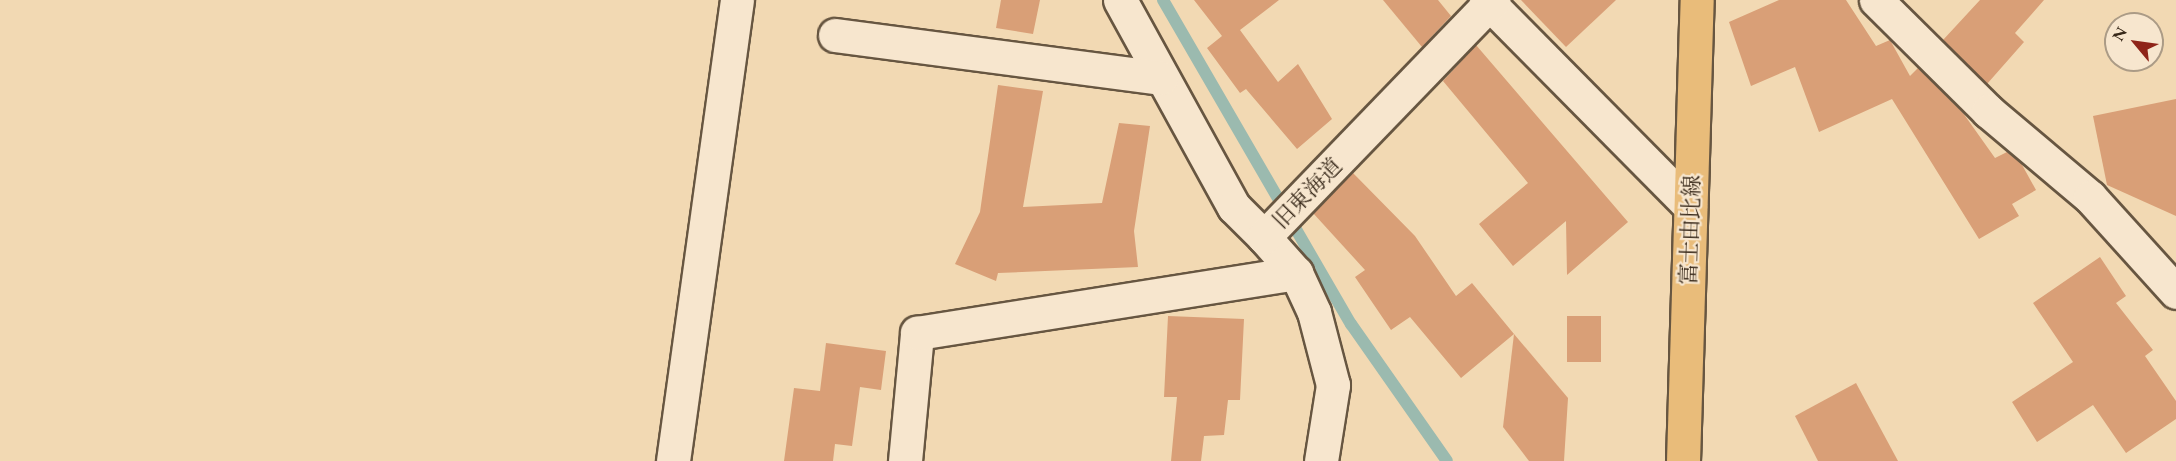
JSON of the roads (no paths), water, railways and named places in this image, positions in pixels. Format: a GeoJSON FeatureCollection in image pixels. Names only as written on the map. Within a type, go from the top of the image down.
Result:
{"type":"FeatureCollection","features":[{"type":"Feature","properties":{"kind":"main road","name":"富士由比線"},"geometry":{"type":"LineString","coordinates":[[1683,461],[1697,0]]}},
{"type":"Feature","properties":{"kind":"street"},"geometry":{"type":"LineString","coordinates":[[673,461],[737,0]]}},
{"type":"Feature","properties":{"kind":"street"},"geometry":{"type":"LineString","coordinates":[[1120,0],[1234,207],[1264,237]]}},
{"type":"Feature","properties":{"kind":"street"},"geometry":{"type":"LineString","coordinates":[[1876,0],[1988,111],[2090,197],[2176,292]]}},
{"type":"Feature","properties":{"kind":"street"},"geometry":{"type":"LineString","coordinates":[[1490,1],[1690,206]]}},
{"type":"Feature","properties":{"kind":"street","name":"旧東海道"},"geometry":{"type":"LineString","coordinates":[[1321,461],[1333,385],[1314,312],[1296,273],[1264,237],[1490,1]]}},
{"type":"Feature","properties":{"kind":"street"},"geometry":{"type":"LineString","coordinates":[[835,35],[1161,78]]}},
{"type":"Feature","properties":{"kind":"street"},"geometry":{"type":"LineString","coordinates":[[905,461],[916,333],[1296,273]]}},
{"type":"Feature","properties":{"kind":"waterway"},"geometry":{"type":"LineString","coordinates":[[1163,0],[1351,324],[1447,461]]}}]}
